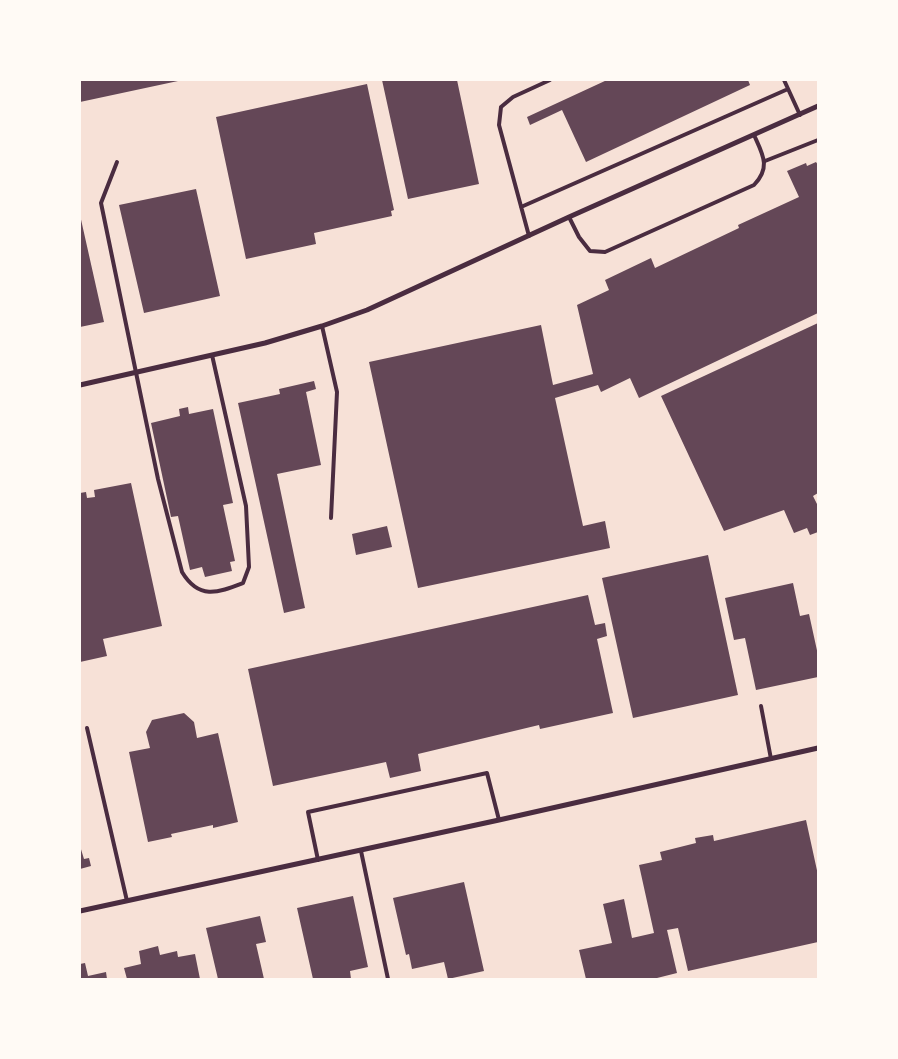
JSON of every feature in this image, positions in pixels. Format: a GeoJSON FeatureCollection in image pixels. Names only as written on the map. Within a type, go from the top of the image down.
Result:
{"type":"FeatureCollection","features":[{"type":"Feature","properties":{"kind":"street"},"geometry":{"type":"LineString","coordinates":[[80,384],[265,343],[322,326],[375,306],[818,106]]}},
{"type":"Feature","properties":{"kind":"street"},"geometry":{"type":"LineString","coordinates":[[80,911],[318,860],[818,748]]}},
{"type":"Feature","properties":{"kind":"lane"},"geometry":{"type":"LineString","coordinates":[[529,236],[499,125],[501,107],[513,97],[550,80]]}},
{"type":"Feature","properties":{"kind":"lane"},"geometry":{"type":"LineString","coordinates":[[784,80],[800,115]]}},
{"type":"Feature","properties":{"kind":"lane"},"geometry":{"type":"LineString","coordinates":[[521,207],[788,89]]}},
{"type":"Feature","properties":{"kind":"lane"},"geometry":{"type":"LineString","coordinates":[[569,217],[579,237],[590,252],[605,252],[754,185],[761,178],[765,161],[754,135]]}},
{"type":"Feature","properties":{"kind":"lane"},"geometry":{"type":"LineString","coordinates":[[765,161],[818,140]]}},
{"type":"Feature","properties":{"kind":"lane"},"geometry":{"type":"LineString","coordinates":[[117,162],[101,203],[158,479],[182,572],[189,584],[202,591],[223,591],[243,583],[249,568],[246,506],[212,355]]}},
{"type":"Feature","properties":{"kind":"lane"},"geometry":{"type":"LineString","coordinates":[[322,326],[337,392],[331,518]]}},
{"type":"Feature","properties":{"kind":"lane"},"geometry":{"type":"LineString","coordinates":[[761,706],[771,759]]}},
{"type":"Feature","properties":{"kind":"lane"},"geometry":{"type":"LineString","coordinates":[[87,728],[127,901]]}},
{"type":"Feature","properties":{"kind":"lane"},"geometry":{"type":"LineString","coordinates":[[318,860],[308,812],[487,773],[499,820]]}},
{"type":"Feature","properties":{"kind":"lane"},"geometry":{"type":"LineString","coordinates":[[361,850],[388,979]]}},
{"type":"Feature","properties":{"kind":"building"},"geometry":{"type":"Polygon","coordinates":[[[80,80],[178,80],[178,81],[80,102],[80,80]]]}},
{"type":"Feature","properties":{"kind":"building"},"geometry":{"type":"Polygon","coordinates":[[[382,80],[457,80],[479,184],[408,199],[382,80]]]}},
{"type":"Feature","properties":{"kind":"building"},"geometry":{"type":"Polygon","coordinates":[[[607,80],[748,80],[750,85],[586,162],[562,110],[530,125],[527,117],[607,80]]]}},
{"type":"Feature","properties":{"kind":"building"},"geometry":{"type":"Polygon","coordinates":[[[367,84],[394,210],[391,211],[392,216],[314,233],[316,244],[246,259],[216,117],[367,84]]]}},
{"type":"Feature","properties":{"kind":"building"},"geometry":{"type":"Polygon","coordinates":[[[816,162],[818,165],[818,313],[639,398],[630,378],[601,392],[598,385],[555,398],[583,526],[605,521],[610,548],[418,588],[369,362],[541,325],[553,385],[593,374],[577,305],[609,290],[605,280],[651,258],[655,268],[739,228],[738,225],[799,197],[787,171],[806,163],[807,166],[816,162]]]}},
{"type":"Feature","properties":{"kind":"building"},"geometry":{"type":"Polygon","coordinates":[[[196,189],[220,296],[144,313],[119,205],[196,189]]]}},
{"type":"Feature","properties":{"kind":"building"},"geometry":{"type":"Polygon","coordinates":[[[80,215],[104,322],[80,327],[80,215]]]}},
{"type":"Feature","properties":{"kind":"building"},"geometry":{"type":"Polygon","coordinates":[[[818,323],[818,493],[813,496],[818,506],[818,532],[810,535],[807,528],[794,533],[784,510],[724,531],[661,396],[818,323]]]}},
{"type":"Feature","properties":{"kind":"building"},"geometry":{"type":"Polygon","coordinates":[[[314,381],[316,389],[306,392],[321,465],[277,474],[305,608],[284,613],[238,403],[280,394],[279,389],[314,381]]]}},
{"type":"Feature","properties":{"kind":"building"},"geometry":{"type":"Polygon","coordinates":[[[188,407],[189,414],[213,409],[233,503],[223,505],[235,561],[230,562],[232,571],[205,577],[202,567],[190,570],[178,516],[171,517],[151,423],[180,416],[179,409],[188,407]]]}},
{"type":"Feature","properties":{"kind":"building"},"geometry":{"type":"Polygon","coordinates":[[[131,483],[162,626],[103,639],[107,656],[80,662],[80,493],[86,492],[87,498],[95,497],[94,490],[131,483]]]}},
{"type":"Feature","properties":{"kind":"building"},"geometry":{"type":"Polygon","coordinates":[[[387,526],[392,547],[356,555],[352,534],[387,526]]]}},
{"type":"Feature","properties":{"kind":"building"},"geometry":{"type":"Polygon","coordinates":[[[708,555],[738,695],[633,718],[602,578],[708,555]]]}},
{"type":"Feature","properties":{"kind":"building"},"geometry":{"type":"Polygon","coordinates":[[[793,583],[800,616],[809,614],[818,655],[818,677],[756,690],[745,638],[734,640],[725,598],[793,583]]]}},
{"type":"Feature","properties":{"kind":"building"},"geometry":{"type":"Polygon","coordinates":[[[588,595],[595,625],[605,623],[607,636],[597,639],[613,713],[540,729],[539,725],[418,754],[421,771],[390,778],[386,762],[273,786],[248,669],[588,595]]]}},
{"type":"Feature","properties":{"kind":"building"},"geometry":{"type":"Polygon","coordinates":[[[184,713],[194,722],[197,738],[218,733],[238,822],[171,834],[172,837],[148,842],[129,752],[150,748],[146,732],[152,720],[184,713]]]}},
{"type":"Feature","properties":{"kind":"building"},"geometry":{"type":"Polygon","coordinates":[[[806,820],[818,875],[818,942],[688,971],[678,928],[667,930],[677,973],[653,979],[586,979],[579,950],[612,943],[603,904],[624,899],[632,938],[654,933],[639,865],[662,860],[660,852],[696,843],[695,838],[713,835],[714,841],[806,820]]]}},
{"type":"Feature","properties":{"kind":"building"},"geometry":{"type":"Polygon","coordinates":[[[80,846],[84,859],[89,858],[91,866],[80,869],[80,846]]]}},
{"type":"Feature","properties":{"kind":"building"},"geometry":{"type":"Polygon","coordinates":[[[464,882],[484,971],[448,979],[444,962],[412,969],[409,954],[406,955],[393,898],[464,882]]]}},
{"type":"Feature","properties":{"kind":"building"},"geometry":{"type":"Polygon","coordinates":[[[353,896],[368,967],[350,971],[351,979],[313,979],[297,908],[353,896]]]}},
{"type":"Feature","properties":{"kind":"building"},"geometry":{"type":"Polygon","coordinates":[[[260,916],[266,942],[256,944],[264,979],[218,979],[206,928],[260,916]]]}},
{"type":"Feature","properties":{"kind":"building"},"geometry":{"type":"Polygon","coordinates":[[[158,946],[160,955],[177,951],[178,957],[195,954],[200,979],[127,979],[124,968],[141,964],[139,951],[158,946]]]}},
{"type":"Feature","properties":{"kind":"building"},"geometry":{"type":"Polygon","coordinates":[[[85,963],[88,976],[106,972],[107,979],[80,979],[80,964],[85,963]]]}}]}
